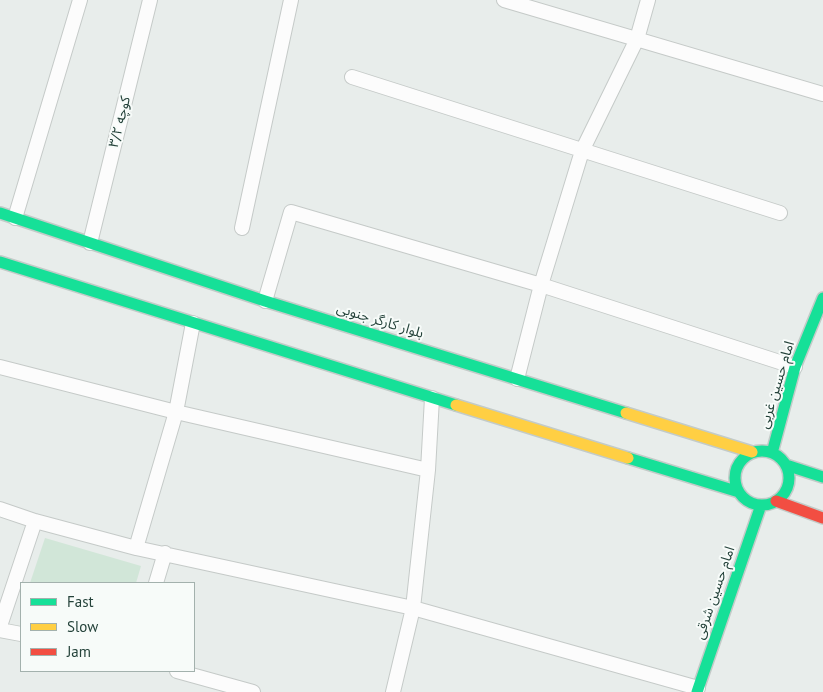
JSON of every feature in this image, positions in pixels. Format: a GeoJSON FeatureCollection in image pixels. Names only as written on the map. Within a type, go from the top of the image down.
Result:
{"type":"FeatureCollection","features":[{"type":"Feature","properties":{"kind":"street"},"geometry":{"type":"LineString","coordinates":[[15,218],[80,0]]}},
{"type":"Feature","properties":{"kind":"street","name":"کوچه ۳/۲"},"geometry":{"type":"LineString","coordinates":[[90,243],[150,0]]}},
{"type":"Feature","properties":{"kind":"street"},"geometry":{"type":"LineString","coordinates":[[242,228],[291,0]]}},
{"type":"Feature","properties":{"kind":"street"},"geometry":{"type":"LineString","coordinates":[[504,0],[823,94]]}},
{"type":"Feature","properties":{"kind":"street"},"geometry":{"type":"LineString","coordinates":[[517,379],[541,285],[582,151],[637,38],[648,0]]}},
{"type":"Feature","properties":{"kind":"street"},"geometry":{"type":"LineString","coordinates":[[352,77],[780,213]]}},
{"type":"Feature","properties":{"kind":"street"},"geometry":{"type":"LineString","coordinates":[[265,301],[291,212],[541,285],[795,367]]}},
{"type":"Feature","properties":{"kind":"street","name":"بلوار کارگر جنوبی"},"geometry":{"type":"LineString","coordinates":[[0,213],[265,301],[752,452]]}},
{"type":"Feature","properties":{"kind":"street"},"geometry":{"type":"LineString","coordinates":[[0,262],[739,492]]}},
{"type":"Feature","properties":{"kind":"street","name":"امام حسین غربی"},"geometry":{"type":"LineString","coordinates":[[772,453],[795,367],[823,298]]}},
{"type":"Feature","properties":{"kind":"street"},"geometry":{"type":"LineString","coordinates":[[136,548],[176,412],[194,323]]}},
{"type":"Feature","properties":{"kind":"street"},"geometry":{"type":"LineString","coordinates":[[0,367],[176,412],[428,470]]}},
{"type":"Feature","properties":{"kind":"street"},"geometry":{"type":"LineString","coordinates":[[393,692],[413,608],[428,470],[432,398]]}},
{"type":"Feature","properties":{"kind":"street"},"geometry":{"type":"LineString","coordinates":[[752,452],[772,453],[778,456],[786,465],[788,472],[788,485],[782,496],[776,501],[762,505],[746,500],[739,492],[735,477],[736,469],[745,456],[752,452]]}},
{"type":"Feature","properties":{"kind":"street"},"geometry":{"type":"LineString","coordinates":[[786,465],[823,477]]}},
{"type":"Feature","properties":{"kind":"street"},"geometry":{"type":"LineString","coordinates":[[776,501],[823,518]]}},
{"type":"Feature","properties":{"kind":"street","name":"امام حسین شرقی"},"geometry":{"type":"LineString","coordinates":[[697,690],[762,505]]}},
{"type":"Feature","properties":{"kind":"street"},"geometry":{"type":"LineString","coordinates":[[0,509],[36,521],[136,548],[413,608],[697,690]]}},
{"type":"Feature","properties":{"kind":"street"},"geometry":{"type":"LineString","coordinates":[[0,626],[36,521]]}},
{"type":"Feature","properties":{"kind":"street"},"geometry":{"type":"LineString","coordinates":[[156,582],[165,553]]}},
{"type":"Feature","properties":{"kind":"street"},"geometry":{"type":"LineString","coordinates":[[0,630],[20,634]]}},
{"type":"Feature","properties":{"kind":"street"},"geometry":{"type":"LineString","coordinates":[[181,672],[253,692]]}},
{"type":"Feature","properties":{"kind":"green space"},"geometry":{"type":"Polygon","coordinates":[[[45,538],[141,566],[136,582],[30,582],[45,538]]]}},
{"type":"Feature","properties":{"kind":"traffic: fast"},"geometry":{"type":"LineString","coordinates":[[0,213],[265,301],[626,413]]}},
{"type":"Feature","properties":{"kind":"traffic: fast"},"geometry":{"type":"LineString","coordinates":[[0,262],[456,405]]}},
{"type":"Feature","properties":{"kind":"traffic: fast"},"geometry":{"type":"LineString","coordinates":[[772,453],[795,367],[823,298]]}},
{"type":"Feature","properties":{"kind":"traffic: fast"},"geometry":{"type":"LineString","coordinates":[[762,451],[772,453],[781,459],[787,468],[789,478],[787,488],[781,497],[772,503],[762,505],[752,503],[743,497],[737,488],[735,478],[737,468],[743,459],[752,453],[762,451]]}},
{"type":"Feature","properties":{"kind":"traffic: fast"},"geometry":{"type":"LineString","coordinates":[[628,458],[739,492]]}},
{"type":"Feature","properties":{"kind":"traffic: fast"},"geometry":{"type":"LineString","coordinates":[[786,465],[823,477]]}},
{"type":"Feature","properties":{"kind":"traffic: fast"},"geometry":{"type":"LineString","coordinates":[[697,692],[761,505]]}},
{"type":"Feature","properties":{"kind":"traffic: slow"},"geometry":{"type":"LineString","coordinates":[[456,405],[628,458]]}},
{"type":"Feature","properties":{"kind":"traffic: slow"},"geometry":{"type":"LineString","coordinates":[[626,413],[752,452]]}},
{"type":"Feature","properties":{"kind":"traffic: jam"},"geometry":{"type":"LineString","coordinates":[[776,501],[823,518]]}}]}
